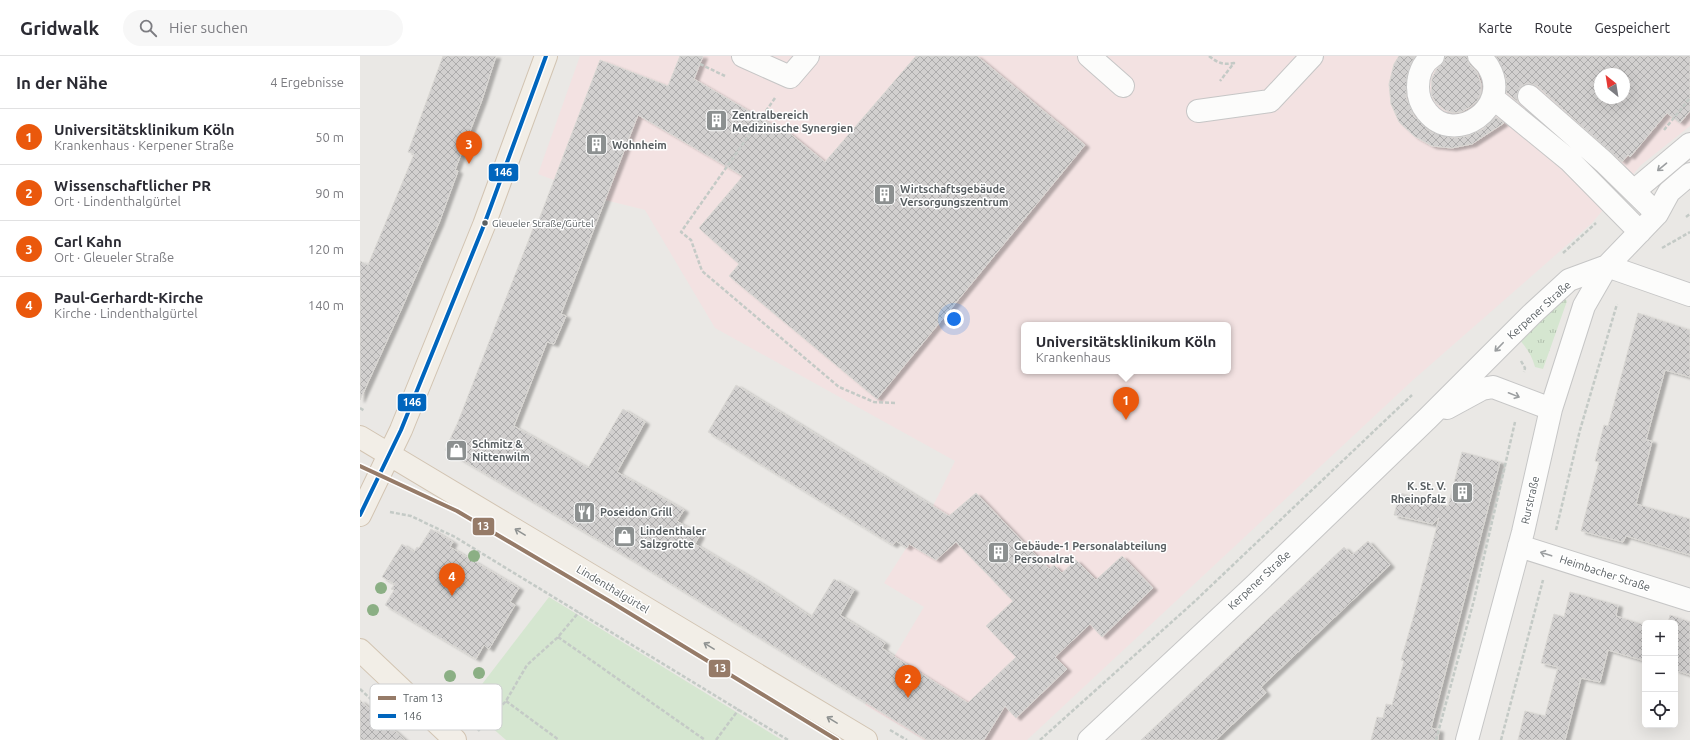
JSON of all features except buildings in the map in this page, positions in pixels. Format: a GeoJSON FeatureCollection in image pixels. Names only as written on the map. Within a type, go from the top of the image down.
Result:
{"type":"FeatureCollection","features":[{"type":"Feature","properties":{"kind":"main road"},"geometry":{"type":"LineString","coordinates":[[363,508],[401,430],[484,224],[546,56]]}},
{"type":"Feature","properties":{"kind":"main road","name":"Lindenthalgürtel"},"geometry":{"type":"LineString","coordinates":[[360,437],[866,740]]}},
{"type":"Feature","properties":{"kind":"main road"},"geometry":{"type":"LineString","coordinates":[[360,650],[400,684]]}},
{"type":"Feature","properties":{"kind":"main road"},"geometry":{"type":"LineString","coordinates":[[455,730],[464,738]]}},
{"type":"Feature","properties":{"kind":"street"},"geometry":{"type":"LineString","coordinates":[[743,56],[790,77],[808,56]]}},
{"type":"Feature","properties":{"kind":"street"},"geometry":{"type":"LineString","coordinates":[[1089,56],[1123,86]]}},
{"type":"Feature","properties":{"kind":"street"},"geometry":{"type":"LineString","coordinates":[[1198,111],[1270,102],[1312,56]]}},
{"type":"Feature","properties":{"kind":"street"},"geometry":{"type":"LineString","coordinates":[[1433,56],[1422,68],[1418,80],[1418,93],[1422,105],[1430,116],[1441,123],[1453,125],[1466,124],[1478,118],[1487,109],[1493,98],[1494,82],[1489,67],[1479,56]]}},
{"type":"Feature","properties":{"kind":"street"},"geometry":{"type":"LineString","coordinates":[[1529,96],[1604,162],[1657,214]]}},
{"type":"Feature","properties":{"kind":"street"},"geometry":{"type":"LineString","coordinates":[[1493,98],[1570,161],[1640,232]]}},
{"type":"Feature","properties":{"kind":"street"},"geometry":{"type":"LineString","coordinates":[[1634,190],[1690,144]]}},
{"type":"Feature","properties":{"kind":"street","name":"Kerpener Straße"},"geometry":{"type":"LineString","coordinates":[[1089,740],[1254,586],[1428,418],[1516,329],[1569,280],[1607,266],[1657,214],[1669,192],[1690,174]]}},
{"type":"Feature","properties":{"kind":"street","name":"Kerpener Straße"},"geometry":{"type":"LineString","coordinates":[[1657,214],[1690,195]]}},
{"type":"Feature","properties":{"kind":"street"},"geometry":{"type":"LineString","coordinates":[[1607,266],[1690,295]]}},
{"type":"Feature","properties":{"kind":"street","name":"Rurstraße"},"geometry":{"type":"LineString","coordinates":[[1467,740],[1519,546],[1551,410],[1584,306],[1607,266]]}},
{"type":"Feature","properties":{"kind":"street","name":"Kerpener Straße"},"geometry":{"type":"LineString","coordinates":[[1428,418],[1482,390],[1493,387],[1551,410]]}},
{"type":"Feature","properties":{"kind":"street","name":"Heimbacher Straße"},"geometry":{"type":"LineString","coordinates":[[1519,546],[1690,600]]}},
{"type":"Feature","properties":{"kind":"path"},"geometry":{"type":"LineString","coordinates":[[1209,56],[1216,62]]}},
{"type":"Feature","properties":{"kind":"path"},"geometry":{"type":"LineString","coordinates":[[790,77],[681,232],[690,240],[702,271],[839,387],[874,402],[897,403]]}},
{"type":"Feature","properties":{"kind":"path"},"geometry":{"type":"LineString","coordinates":[[1673,118],[1690,98]]}},
{"type":"Feature","properties":{"kind":"path"},"geometry":{"type":"LineString","coordinates":[[1660,249],[1690,232]]}},
{"type":"Feature","properties":{"kind":"path"},"geometry":{"type":"LineString","coordinates":[[1501,740],[1550,555],[1580,430],[1617,302]]}},
{"type":"Feature","properties":{"kind":"path"},"geometry":{"type":"LineString","coordinates":[[1436,740],[1474,600],[1514,423]]}},
{"type":"Feature","properties":{"kind":"path"},"geometry":{"type":"LineString","coordinates":[[363,508],[410,516],[455,537],[788,740]]}},
{"type":"Feature","properties":{"kind":"path"},"geometry":{"type":"LineString","coordinates":[[1040,740],[1194,602]]}},
{"type":"Feature","properties":{"kind":"path"},"geometry":{"type":"LineString","coordinates":[[502,705],[506,701],[527,664],[558,637],[579,612]]}},
{"type":"Feature","properties":{"kind":"path"},"geometry":{"type":"LineString","coordinates":[[558,637],[705,740]]}},
{"type":"Feature","properties":{"kind":"path"},"geometry":{"type":"LineString","coordinates":[[506,701],[559,740]]}},
{"type":"Feature","properties":{"kind":"path"},"geometry":{"type":"LineString","coordinates":[[716,740],[739,709]]}},
{"type":"Feature","properties":{"kind":"path"},"geometry":{"type":"LineString","coordinates":[[464,738],[473,730]]}},
{"type":"Feature","properties":{"kind":"shaded area"},"geometry":{"type":"Polygon","coordinates":[[[580,56],[1690,56],[1690,126],[1641,165],[1592,223],[1413,380],[1027,740],[924,740],[865,705],[924,607],[884,583],[933,506],[955,461],[715,328],[645,210],[605,200],[538,174],[580,56]]]}},
{"type":"Feature","properties":{"kind":"green space"},"geometry":{"type":"Polygon","coordinates":[[[1562,296],[1567,301],[1543,369],[1535,367],[1528,351],[1518,338],[1562,296]]]}},
{"type":"Feature","properties":{"kind":"green space"},"geometry":{"type":"Polygon","coordinates":[[[549,597],[782,740],[506,740],[495,730],[502,730],[502,684],[482,684],[549,597]]]}},
{"type":"Feature","properties":{"kind":"tram line","name":"13"},"geometry":{"type":"LineString","coordinates":[[360,466],[457,511],[611,602],[837,740]]}},
{"type":"Feature","properties":{"kind":"transit line","name":"146"},"geometry":{"type":"LineString","coordinates":[[360,515],[401,430],[484,225],[546,56]]}},
{"type":"Feature","properties":{"kind":"place","name":"Zentralbereich Medizinische Synergien"},"geometry":{"type":"Point","coordinates":[717,121]}},
{"type":"Feature","properties":{"kind":"place","name":"Wohnheim"},"geometry":{"type":"Point","coordinates":[597,145]}},
{"type":"Feature","properties":{"kind":"place","name":"Carl Kahn"},"geometry":{"type":"Point","coordinates":[469,164]}},
{"type":"Feature","properties":{"kind":"place","name":"Wirtschaftsgebäude Versorgungszentrum"},"geometry":{"type":"Point","coordinates":[885,195]}},
{"type":"Feature","properties":{"kind":"place","name":"Gleueler Straße/Gürtel"},"geometry":{"type":"Point","coordinates":[485,223]}},
{"type":"Feature","properties":{"kind":"place","name":"Universitätsklinikum Köln"},"geometry":{"type":"Point","coordinates":[1126,420]}},
{"type":"Feature","properties":{"kind":"place","name":"Schmitz & Nittenwilm"},"geometry":{"type":"Point","coordinates":[456,450]}},
{"type":"Feature","properties":{"kind":"place","name":"K. St. V. Rheinpfalz"},"geometry":{"type":"Point","coordinates":[1462,492]}},
{"type":"Feature","properties":{"kind":"place","name":"Poseidon Grill"},"geometry":{"type":"Point","coordinates":[584,512]}},
{"type":"Feature","properties":{"kind":"place","name":"Lindenthaler Salzgrotte"},"geometry":{"type":"Point","coordinates":[625,537]}},
{"type":"Feature","properties":{"kind":"place","name":"Gebäude-1 Personalabteilung Personalrat"},"geometry":{"type":"Point","coordinates":[999,552]}},
{"type":"Feature","properties":{"kind":"place","name":"Paul-Gerhardt-Kirche"},"geometry":{"type":"Point","coordinates":[452,596]}},
{"type":"Feature","properties":{"kind":"place","name":"Wissenschaftlicher PR"},"geometry":{"type":"Point","coordinates":[908,698]}}]}
